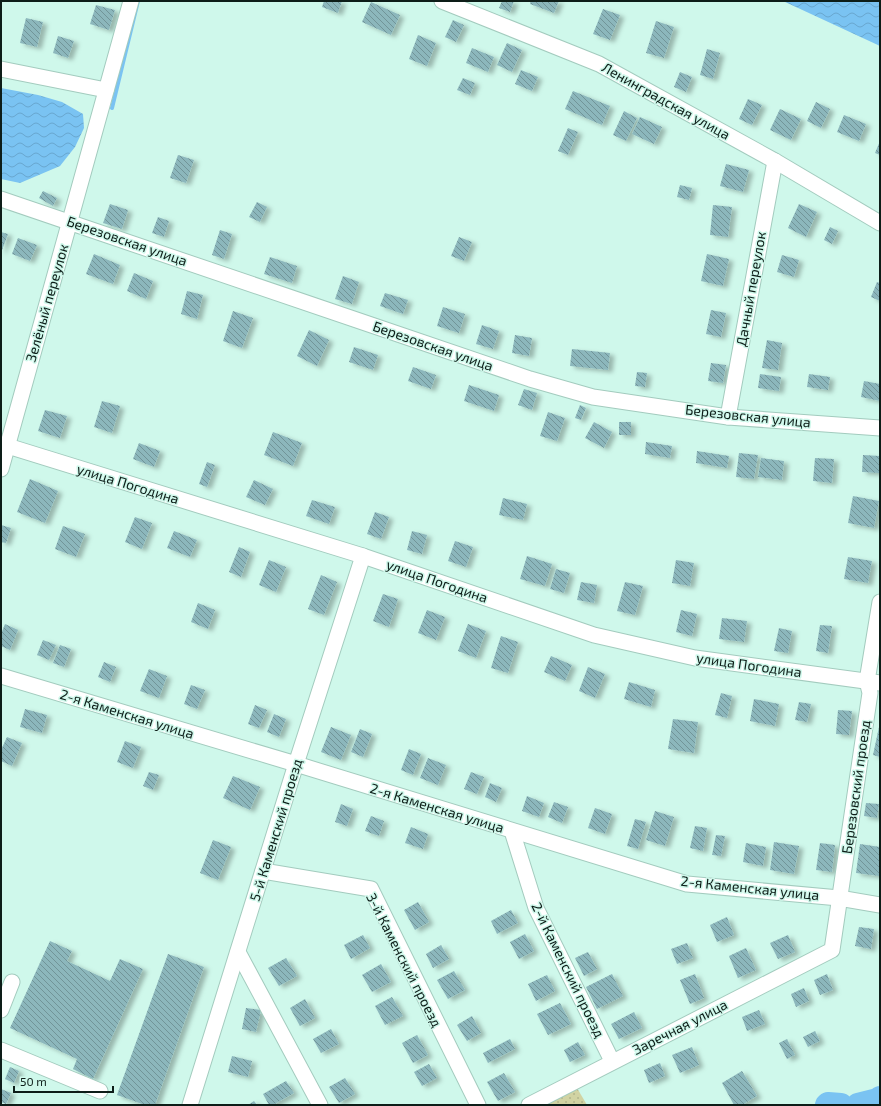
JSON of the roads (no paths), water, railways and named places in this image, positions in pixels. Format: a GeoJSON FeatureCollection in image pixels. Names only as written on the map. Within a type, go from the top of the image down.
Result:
{"type":"FeatureCollection","features":[{"type":"Feature","properties":{"kind":"street","name":"Зелёный переулок"},"geometry":{"type":"LineString","coordinates":[[1,469],[4,445],[70,222],[131,1]]}},
{"type":"Feature","properties":{"kind":"street","name":"Ленинградская улица"},"geometry":{"type":"LineString","coordinates":[[442,1],[599,64],[775,161],[880,223]]}},
{"type":"Feature","properties":{"kind":"street"},"geometry":{"type":"LineString","coordinates":[[1,69],[106,90]]}},
{"type":"Feature","properties":{"kind":"street","name":"Дачный переулок"},"geometry":{"type":"LineString","coordinates":[[728,417],[775,161]]}},
{"type":"Feature","properties":{"kind":"street","name":"Березовская улица"},"geometry":{"type":"LineString","coordinates":[[1,199],[530,379],[593,397],[728,417],[880,428]]}},
{"type":"Feature","properties":{"kind":"street","name":"улица Погодина"},"geometry":{"type":"LineString","coordinates":[[4,445],[363,556],[594,635],[695,658],[873,682]]}},
{"type":"Feature","properties":{"kind":"street","name":"5-й Каменский проезд"},"geometry":{"type":"LineString","coordinates":[[190,1105],[296,764],[363,556]]}},
{"type":"Feature","properties":{"kind":"street","name":"Березовский проезд"},"geometry":{"type":"LineString","coordinates":[[832,950],[870,693],[873,682],[880,602]]}},
{"type":"Feature","properties":{"kind":"street","name":"2-я Каменская улица"},"geometry":{"type":"LineString","coordinates":[[1,676],[296,764],[687,884],[839,898],[880,905]]}},
{"type":"Feature","properties":{"kind":"street","name":"2-й Каменский проезд"},"geometry":{"type":"LineString","coordinates":[[512,831],[536,908],[612,1062]]}},
{"type":"Feature","properties":{"kind":"street","name":"3-й Каменский проезд"},"geometry":{"type":"LineString","coordinates":[[263,871],[371,889],[478,1105]]}},
{"type":"Feature","properties":{"kind":"street","name":"Заречная улица"},"geometry":{"type":"LineString","coordinates":[[529,1105],[832,950]]}},
{"type":"Feature","properties":{"kind":"street"},"geometry":{"type":"LineString","coordinates":[[238,952],[320,1105]]}},
{"type":"Feature","properties":{"kind":"street"},"geometry":{"type":"LineString","coordinates":[[1,1010],[12,982]]}},
{"type":"Feature","properties":{"kind":"street"},"geometry":{"type":"LineString","coordinates":[[1,1050],[100,1091]]}},
{"type":"Feature","properties":{"kind":"water"},"geometry":{"type":"Polygon","coordinates":[[[783,1],[880,1],[880,46],[783,1]]]}},
{"type":"Feature","properties":{"kind":"water"},"geometry":{"type":"Polygon","coordinates":[[[1,88],[38,95],[62,102],[83,114],[84,128],[75,147],[60,166],[20,183],[1,179],[1,88]]]}},
{"type":"Feature","properties":{"kind":"waterway"},"geometry":{"type":"LineString","coordinates":[[112,108],[138,1]]}},
{"type":"Feature","properties":{"kind":"waterway"},"geometry":{"type":"LineString","coordinates":[[858,1105],[878,1100],[880,1098]]}},
{"type":"Feature","properties":{"kind":"waterway"},"geometry":{"type":"LineString","coordinates":[[827,1105],[841,1105]]}}]}
